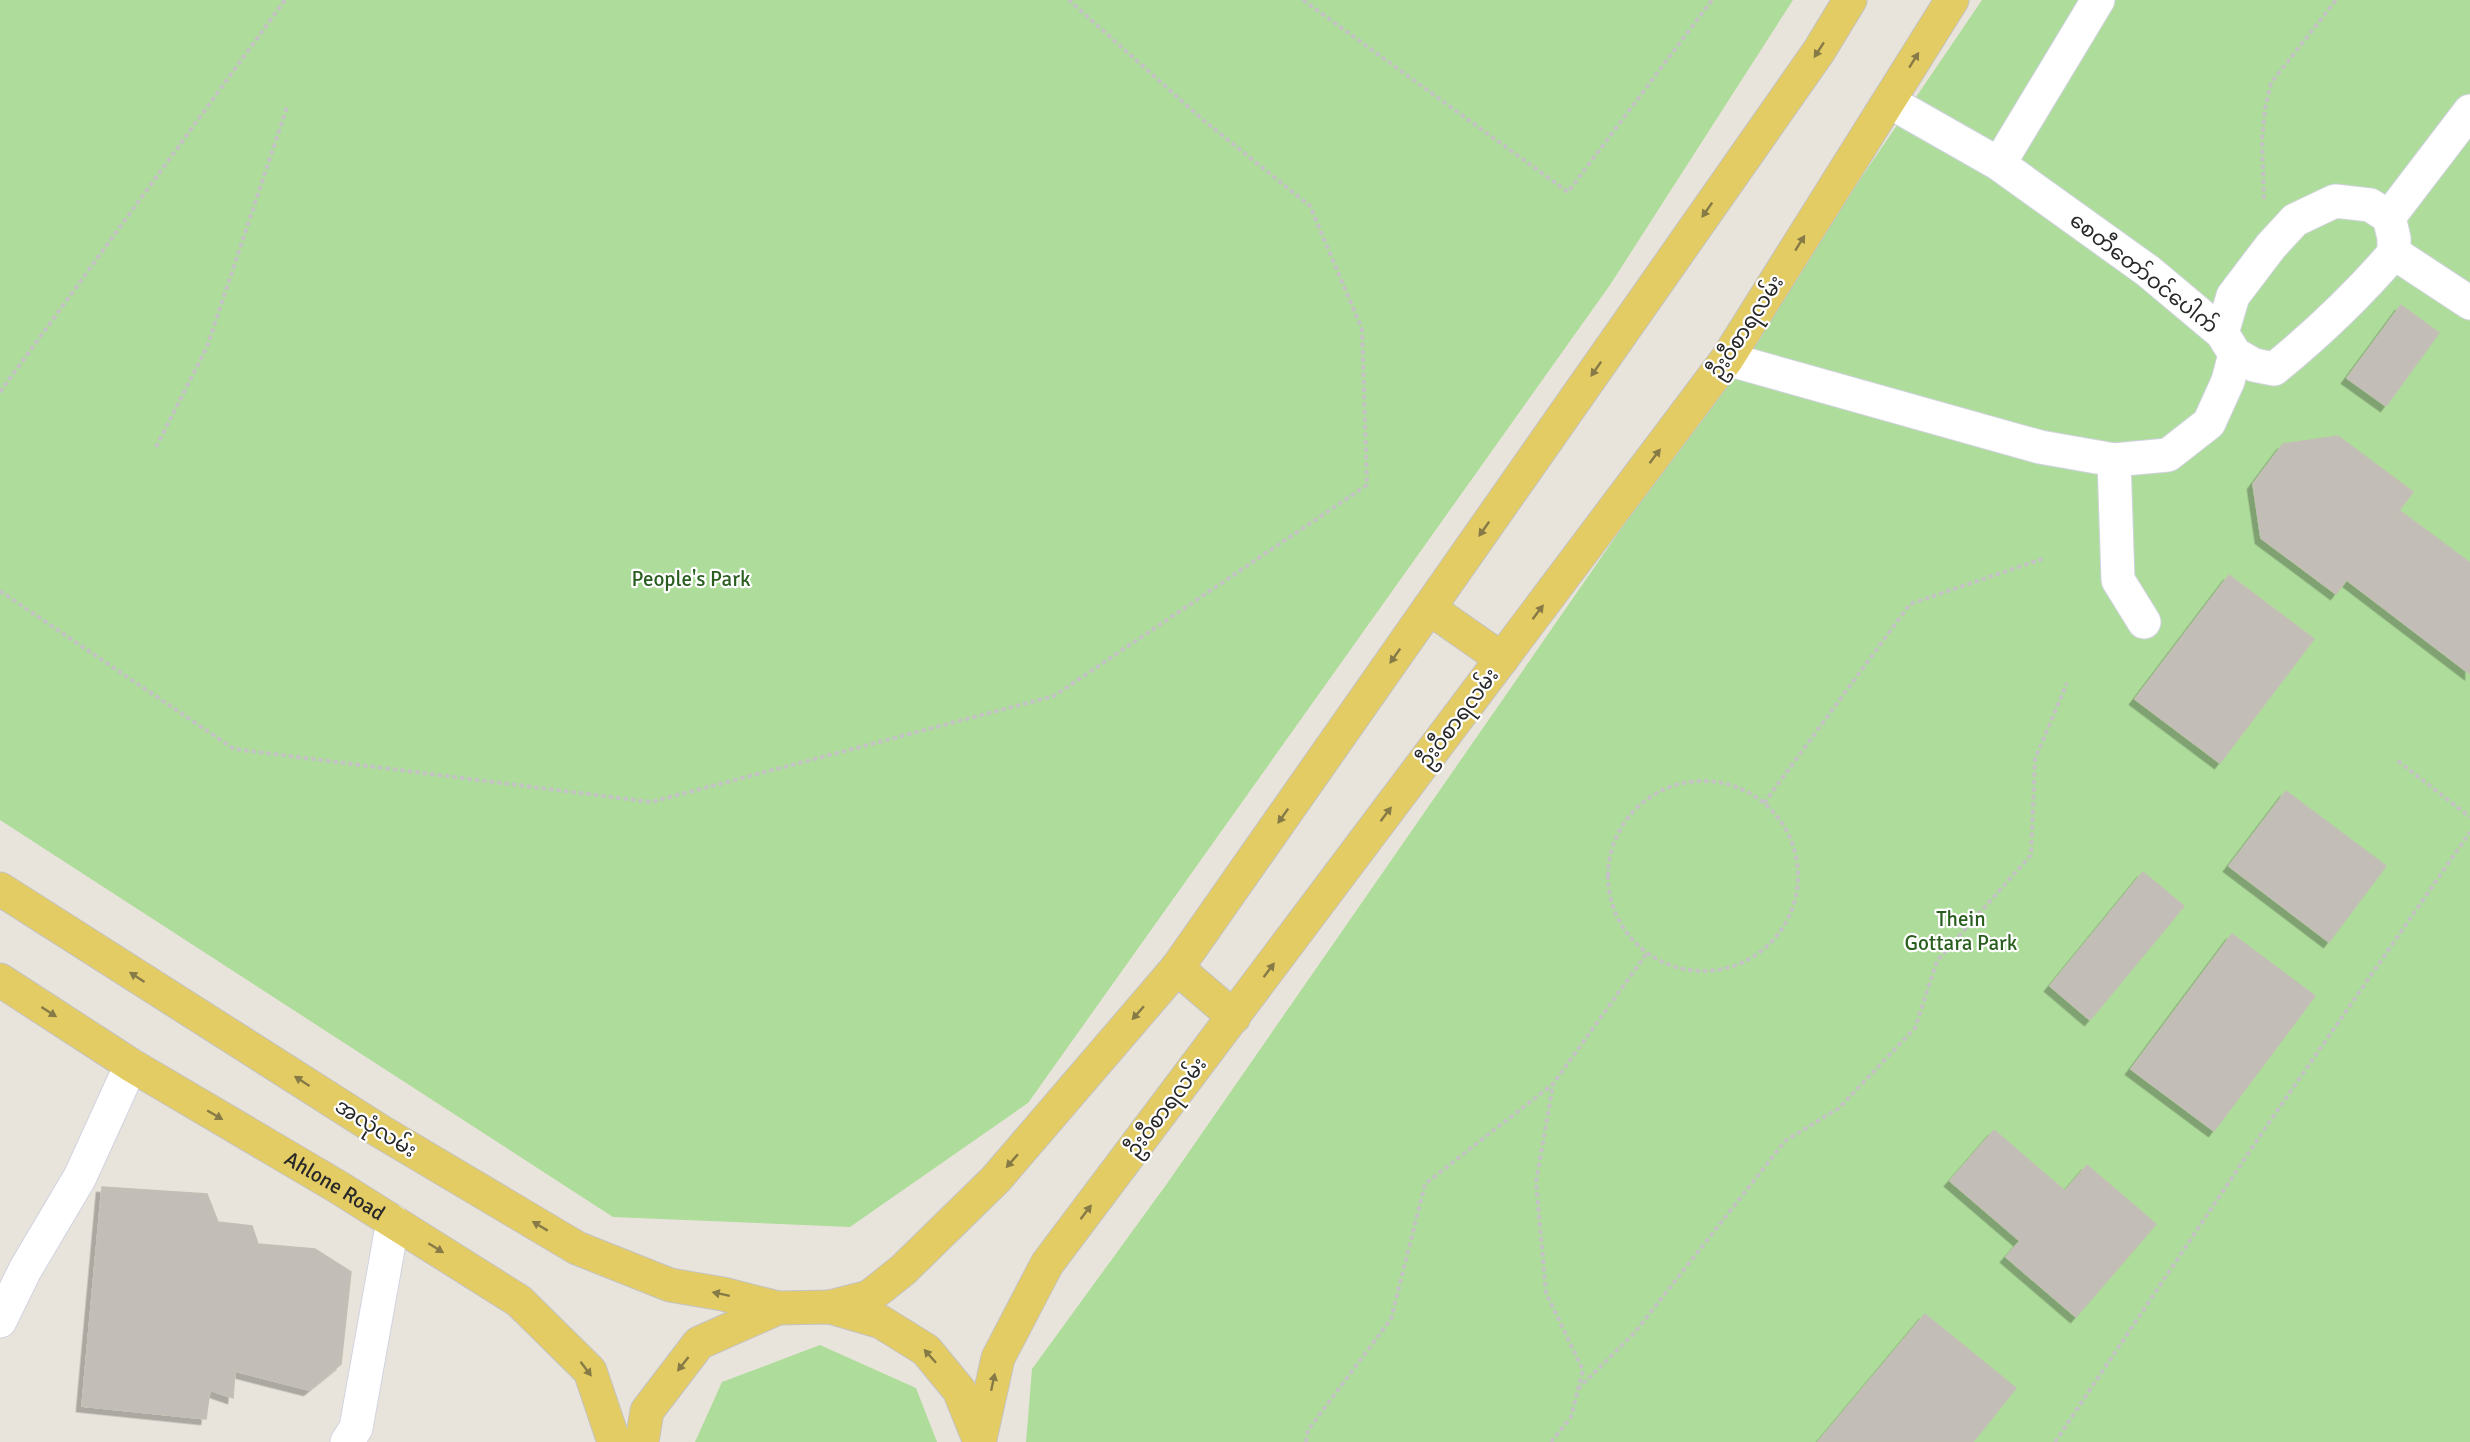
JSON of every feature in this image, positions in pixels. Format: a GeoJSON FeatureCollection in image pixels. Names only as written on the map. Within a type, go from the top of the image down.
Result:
{"type":"FeatureCollection","features":[{"type":"Feature","properties":{"kind":"main road"},"geometry":{"type":"LineString","coordinates":[[642,1442],[647,1411],[699,1343],[778,1308],[830,1307],[869,1296],[903,1270],[996,1179],[1177,969],[1812,60],[1850,0]]}},
{"type":"Feature","properties":{"kind":"main road","name":"ဦးဝီစာရလမ်း"},"geometry":{"type":"LineString","coordinates":[[980,1440],[998,1358],[1047,1264],[1727,359],[1952,0]]}},
{"type":"Feature","properties":{"kind":"main road"},"geometry":{"type":"LineString","coordinates":[[1429,608],[1503,658]]}},
{"type":"Feature","properties":{"kind":"main road","name":"အလုံလမ်း"},"geometry":{"type":"LineString","coordinates":[[0,889],[380,1131],[577,1248],[670,1285],[723,1294],[778,1308]]}},
{"type":"Feature","properties":{"kind":"main road"},"geometry":{"type":"LineString","coordinates":[[1177,969],[1234,1017]]}},
{"type":"Feature","properties":{"kind":"main road","name":"Ahlone Road"},"geometry":{"type":"LineString","coordinates":[[0,980],[131,1065],[393,1221],[519,1301],[590,1371],[614,1442]]}},
{"type":"Feature","properties":{"kind":"main road"},"geometry":{"type":"LineString","coordinates":[[830,1307],[881,1322],[926,1350],[959,1390],[980,1440]]}},
{"type":"Feature","properties":{"kind":"street"},"geometry":{"type":"LineString","coordinates":[[1999,164],[2098,0]]}},
{"type":"Feature","properties":{"kind":"street","name":"စေတီတော်ဝင်ပေါက်"},"geometry":{"type":"LineString","coordinates":[[1890,102],[1999,164],[2148,271],[2254,365],[2274,369],[2332,318],[2394,253]]}},
{"type":"Feature","properties":{"kind":"street"},"geometry":{"type":"LineString","coordinates":[[2389,217],[2470,111]]}},
{"type":"Feature","properties":{"kind":"street"},"geometry":{"type":"LineString","coordinates":[[1727,359],[2040,447],[2114,460],[2168,455],[2209,423],[2228,381],[2233,296],[2271,246],[2295,220],[2335,201],[2370,205],[2389,217],[2394,238],[2394,253],[2470,303]]}},
{"type":"Feature","properties":{"kind":"street"},"geometry":{"type":"LineString","coordinates":[[2114,460],[2118,580],[2144,622]]}},
{"type":"Feature","properties":{"kind":"street"},"geometry":{"type":"LineString","coordinates":[[0,1321],[25,1270],[80,1177],[131,1065]]}},
{"type":"Feature","properties":{"kind":"street"},"geometry":{"type":"LineString","coordinates":[[347,1442],[356,1428],[393,1221]]}},
{"type":"Feature","properties":{"kind":"path"},"geometry":{"type":"LineString","coordinates":[[0,392],[285,0]]}},
{"type":"Feature","properties":{"kind":"path"},"geometry":{"type":"LineString","coordinates":[[0,591],[234,749],[651,802],[1054,696],[1367,485],[1362,329],[1310,206],[1202,119],[1069,0]]}},
{"type":"Feature","properties":{"kind":"path"},"geometry":{"type":"LineString","coordinates":[[1303,0],[1568,192],[1712,0]]}},
{"type":"Feature","properties":{"kind":"path"},"geometry":{"type":"LineString","coordinates":[[2271,246],[2262,213],[2264,191],[2262,140],[2265,109],[2271,83],[2336,0]]}},
{"type":"Feature","properties":{"kind":"path"},"geometry":{"type":"LineString","coordinates":[[156,447],[207,347],[287,107]]}},
{"type":"Feature","properties":{"kind":"path"},"geometry":{"type":"LineString","coordinates":[[1764,803],[1910,604],[2045,558]]}},
{"type":"Feature","properties":{"kind":"path"},"geometry":{"type":"LineString","coordinates":[[1578,1389],[1635,1332],[1785,1141],[1839,1108],[1915,1028],[1938,962],[2031,855],[2034,759],[2067,683]]}},
{"type":"Feature","properties":{"kind":"path"},"geometry":{"type":"LineString","coordinates":[[2398,761],[2470,817]]}},
{"type":"Feature","properties":{"kind":"path"},"geometry":{"type":"LineString","coordinates":[[1707,780],[1737,787],[1764,803],[1785,828],[1796,858],[1797,891],[1787,921],[1767,947],[1740,964],[1708,971],[1676,968],[1647,953],[1625,931],[1612,904],[1607,874],[1612,843],[1627,817],[1650,796],[1677,783],[1707,780]]}},
{"type":"Feature","properties":{"kind":"path"},"geometry":{"type":"LineString","coordinates":[[2055,1442],[2268,1124],[2470,832]]}},
{"type":"Feature","properties":{"kind":"path"},"geometry":{"type":"LineString","coordinates":[[1306,1442],[1308,1430],[1391,1319],[1425,1184],[1553,1084],[1647,953]]}},
{"type":"Feature","properties":{"kind":"path"},"geometry":{"type":"LineString","coordinates":[[1551,1442],[1571,1417],[1583,1370],[1546,1293],[1536,1182],[1553,1084]]}},
{"type":"Feature","properties":{"kind":"green space","name":"People's Park"},"geometry":{"type":"Polygon","coordinates":[[[0,0],[1793,0],[1610,285],[1028,1103],[850,1227],[613,1217],[0,820],[0,0]]]}},
{"type":"Feature","properties":{"kind":"green space","name":"Thein Gottara Park"},"geometry":{"type":"Polygon","coordinates":[[[1982,0],[2470,0],[2470,1442],[1026,1442],[1032,1369],[1166,1185],[1700,415],[1982,0]]]}},
{"type":"Feature","properties":{"kind":"green space"},"geometry":{"type":"Polygon","coordinates":[[[820,1345],[916,1388],[937,1442],[695,1442],[722,1382],[820,1345]]]}},
{"type":"Feature","properties":{"kind":"building"},"geometry":{"type":"Polygon","coordinates":[[[2401,305],[2439,333],[2386,406],[2347,378],[2401,305]]]}},
{"type":"Feature","properties":{"kind":"building"},"geometry":{"type":"Polygon","coordinates":[[[2338,436],[2413,492],[2336,594],[2261,538],[2253,484],[2283,444],[2338,436]]]}},
{"type":"Feature","properties":{"kind":"building"},"geometry":{"type":"Polygon","coordinates":[[[2399,510],[2470,563],[2470,674],[2347,580],[2399,510]]]}},
{"type":"Feature","properties":{"kind":"building"},"geometry":{"type":"Polygon","coordinates":[[[2229,575],[2314,639],[2220,763],[2135,699],[2229,575]]]}},
{"type":"Feature","properties":{"kind":"building"},"geometry":{"type":"Polygon","coordinates":[[[2286,791],[2386,866],[2329,942],[2229,866],[2286,791]]]}},
{"type":"Feature","properties":{"kind":"building"},"geometry":{"type":"Polygon","coordinates":[[[2143,872],[2184,906],[2090,1020],[2050,986],[2143,872]]]}},
{"type":"Feature","properties":{"kind":"building"},"geometry":{"type":"Polygon","coordinates":[[[2232,934],[2315,996],[2214,1131],[2131,1069],[2232,934]]]}},
{"type":"Feature","properties":{"kind":"building"},"geometry":{"type":"Polygon","coordinates":[[[1994,1130],[2065,1191],[2087,1165],[2156,1224],[2076,1317],[2006,1257],[2020,1241],[1950,1181],[1994,1130]]]}},
{"type":"Feature","properties":{"kind":"building"},"geometry":{"type":"Polygon","coordinates":[[[102,1187],[207,1194],[218,1222],[252,1226],[258,1244],[315,1249],[351,1272],[341,1364],[309,1390],[235,1371],[233,1398],[210,1390],[206,1419],[82,1406],[102,1187]]]}},
{"type":"Feature","properties":{"kind":"building"},"geometry":{"type":"Polygon","coordinates":[[[1925,1314],[2016,1388],[1973,1442],[1818,1442],[1925,1314]]]}}]}
